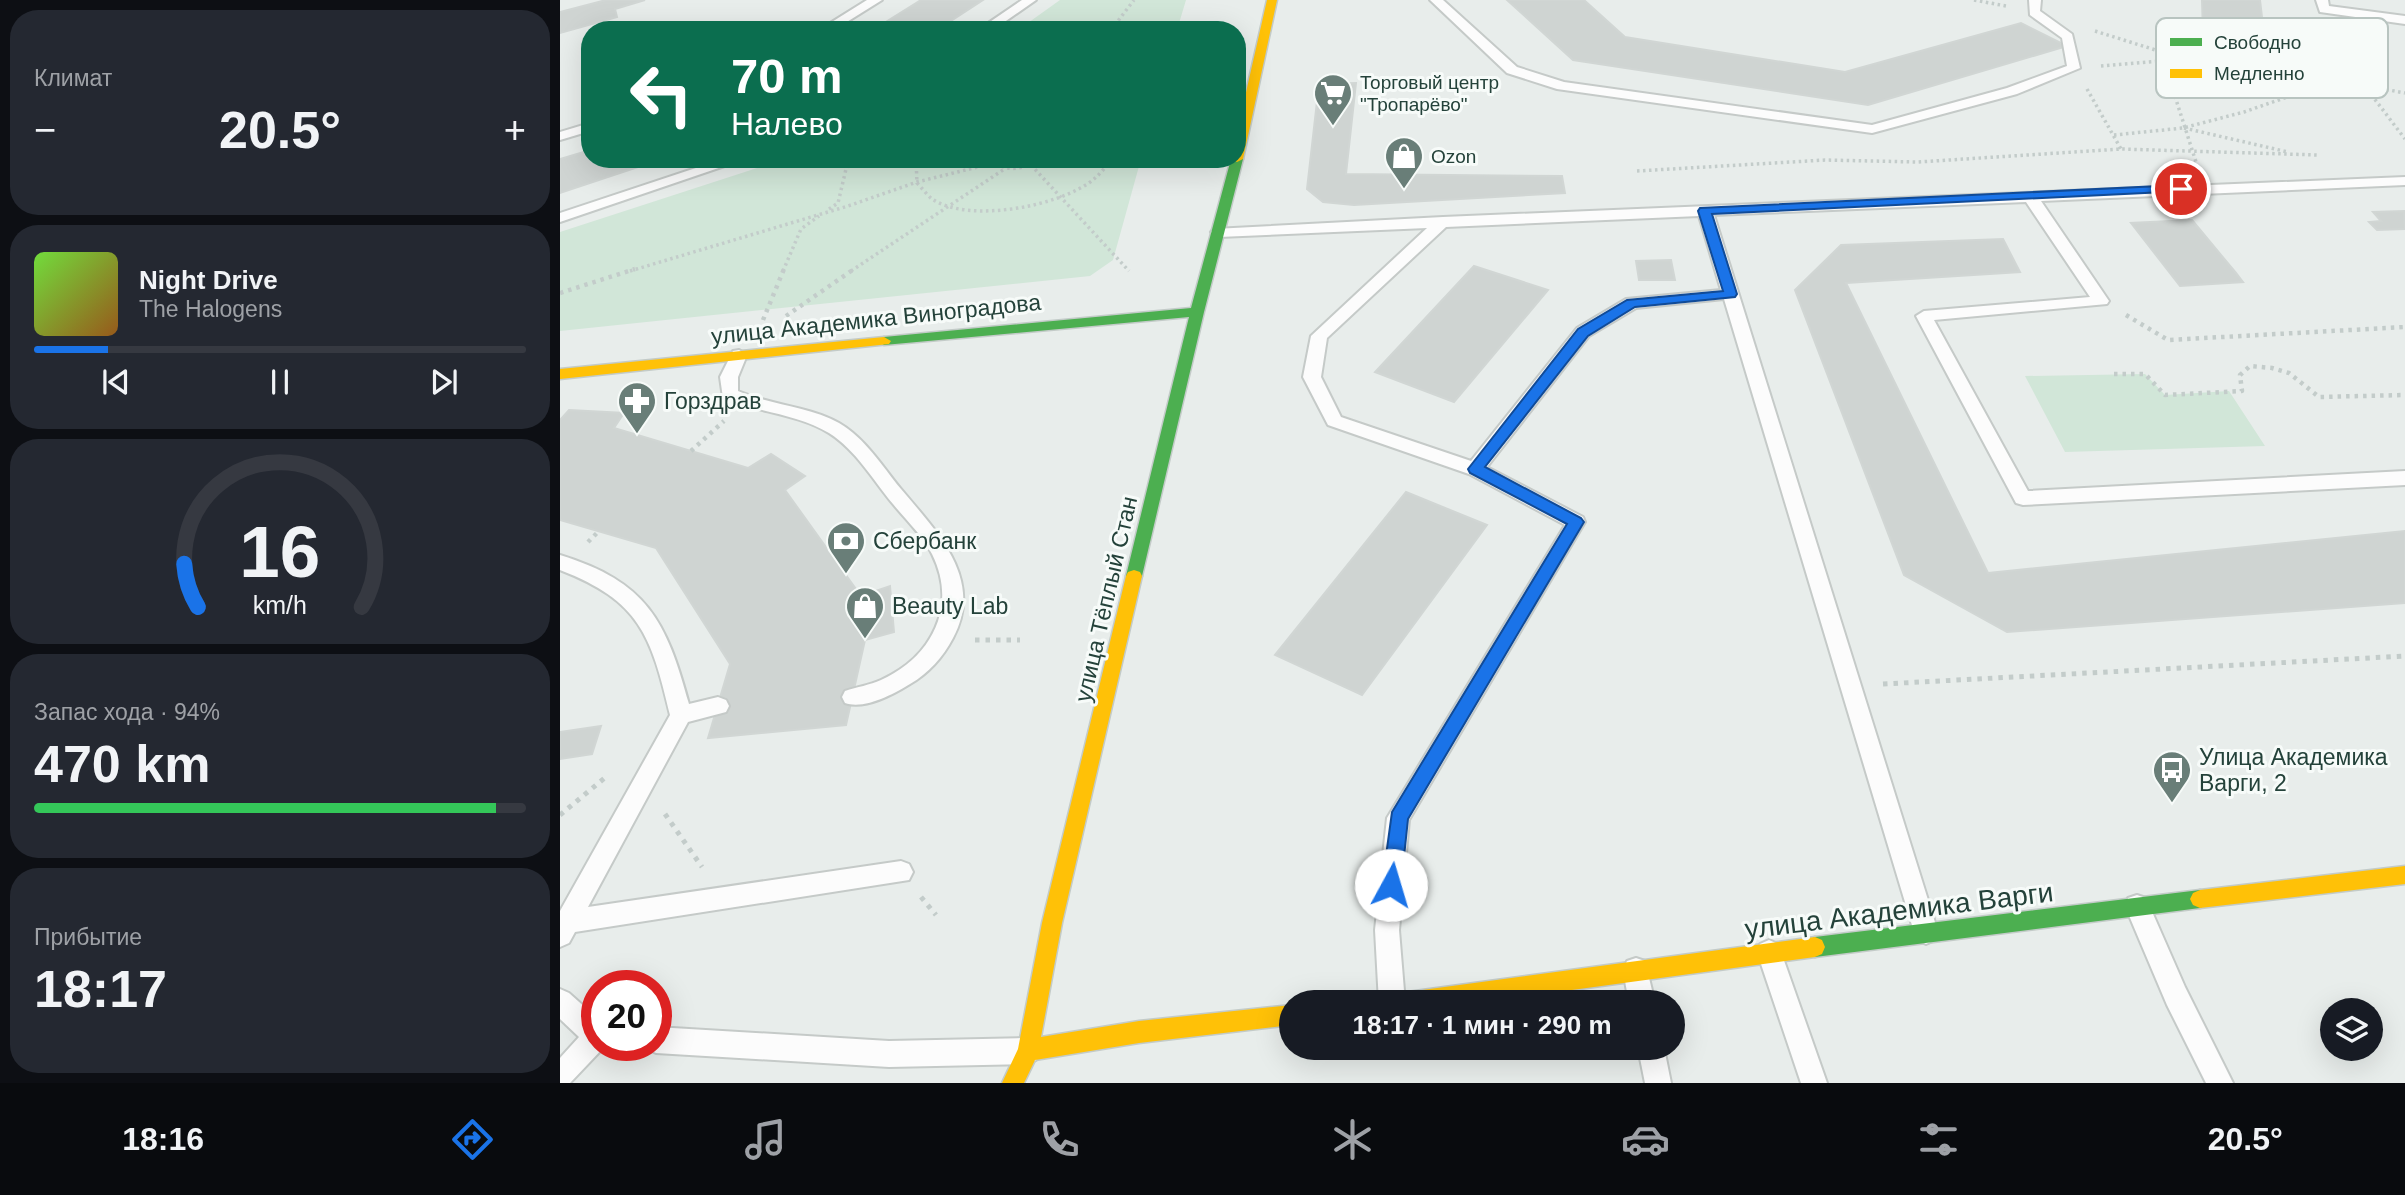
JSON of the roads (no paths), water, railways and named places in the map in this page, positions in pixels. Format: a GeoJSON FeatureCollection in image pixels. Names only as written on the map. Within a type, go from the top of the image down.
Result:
{"type":"FeatureCollection","features":[{"type":"Feature","properties":{"kind":"street","name":"улица Тёплый Стан"},"geometry":{"type":"LineString","coordinates":[[1246,118],[1272,0]]}},
{"type":"Feature","properties":{"kind":"street","name":"улица Тёплый Стан"},"geometry":{"type":"LineString","coordinates":[[1028,1051],[1052,923],[1197,312],[1235,168]]}},
{"type":"Feature","properties":{"kind":"street","name":"улица Академика Виноградова"},"geometry":{"type":"LineString","coordinates":[[560,374],[1112,318],[1197,312]]}},
{"type":"Feature","properties":{"kind":"street","name":"улица Академика Варги"},"geometry":{"type":"LineString","coordinates":[[1493,990],[1926,932],[2405,875]]}},
{"type":"Feature","properties":{"kind":"street"},"geometry":{"type":"LineString","coordinates":[[1013,1083],[1028,1051],[1139,1032],[1279,1016]]}},
{"type":"Feature","properties":{"kind":"lane"},"geometry":{"type":"LineString","coordinates":[[840,21],[876,0]]}},
{"type":"Feature","properties":{"kind":"lane"},"geometry":{"type":"LineString","coordinates":[[998,21],[1030,0]]}},
{"type":"Feature","properties":{"kind":"lane"},"geometry":{"type":"LineString","coordinates":[[1436,0],[1513,70],[1562,86],[1872,129],[2012,92],[2074,68],[2068,37],[2034,12],[2035,0]]}},
{"type":"Feature","properties":{"kind":"lane"},"geometry":{"type":"LineString","coordinates":[[2322,0],[2323,9],[2405,20]]}},
{"type":"Feature","properties":{"kind":"lane"},"geometry":{"type":"LineString","coordinates":[[560,136],[581,130]]}},
{"type":"Feature","properties":{"kind":"lane"},"geometry":{"type":"LineString","coordinates":[[560,218],[711,168]]}},
{"type":"Feature","properties":{"kind":"lane"},"geometry":{"type":"LineString","coordinates":[[1219,232],[2405,181]]}},
{"type":"Feature","properties":{"kind":"lane"},"geometry":{"type":"LineString","coordinates":[[2030,196],[2101,301],[1924,316],[2023,498],[2405,478]]}},
{"type":"Feature","properties":{"kind":"lane"},"geometry":{"type":"LineString","coordinates":[[1704,211],[1926,932]]}},
{"type":"Feature","properties":{"kind":"lane"},"geometry":{"type":"LineString","coordinates":[[1391,990],[1387,930],[1398,818],[1576,522],[1475,469],[1334,421],[1312,377],[1319,336],[1443,221]]}},
{"type":"Feature","properties":{"kind":"lane"},"geometry":{"type":"LineString","coordinates":[[1475,469],[1583,332],[1632,303],[1730,294]]}},
{"type":"Feature","properties":{"kind":"lane"},"geometry":{"type":"LineString","coordinates":[[739,355],[729,377],[729,394],[745,402],[814,420],[843,434],[940,550],[953,580],[954,612],[943,641],[922,665],[889,686],[853,696]]}},
{"type":"Feature","properties":{"kind":"lane"},"geometry":{"type":"LineString","coordinates":[[560,562],[599,577],[640,608],[667,661],[681,715],[564,929]]}},
{"type":"Feature","properties":{"kind":"lane"},"geometry":{"type":"LineString","coordinates":[[681,715],[718,706]]}},
{"type":"Feature","properties":{"kind":"lane"},"geometry":{"type":"LineString","coordinates":[[564,929],[723,897],[901,872]]}},
{"type":"Feature","properties":{"kind":"lane"},"geometry":{"type":"LineString","coordinates":[[2137,906],[2176,996],[2220,1083]]}},
{"type":"Feature","properties":{"kind":"lane"},"geometry":{"type":"LineString","coordinates":[[1769,952],[1815,1083]]}},
{"type":"Feature","properties":{"kind":"lane"},"geometry":{"type":"LineString","coordinates":[[1636,970],[1640,990]]}},
{"type":"Feature","properties":{"kind":"lane"},"geometry":{"type":"LineString","coordinates":[[560,1002],[597,1036],[568,1076]]}},
{"type":"Feature","properties":{"kind":"lane"},"geometry":{"type":"LineString","coordinates":[[672,1041],[889,1054],[1028,1051]]}},
{"type":"Feature","properties":{"kind":"lane"},"geometry":{"type":"LineString","coordinates":[[1653,1060],[1658,1083]]}},
{"type":"Feature","properties":{"kind":"place","name":"Торговый центр \"Тропарёво\""},"geometry":{"type":"Point","coordinates":[1333,127]}},
{"type":"Feature","properties":{"kind":"place","name":"Ozon"},"geometry":{"type":"Point","coordinates":[1404,190]}},
{"type":"Feature","properties":{"kind":"place","name":"Горздрав"},"geometry":{"type":"Point","coordinates":[637,435]}},
{"type":"Feature","properties":{"kind":"place","name":"Сбербанк"},"geometry":{"type":"Point","coordinates":[846,575]}},
{"type":"Feature","properties":{"kind":"place","name":"Beauty Lab"},"geometry":{"type":"Point","coordinates":[865,640]}},
{"type":"Feature","properties":{"kind":"place","name":"Улица Академика Варги, 2"},"geometry":{"type":"Point","coordinates":[2172,804]}}]}
